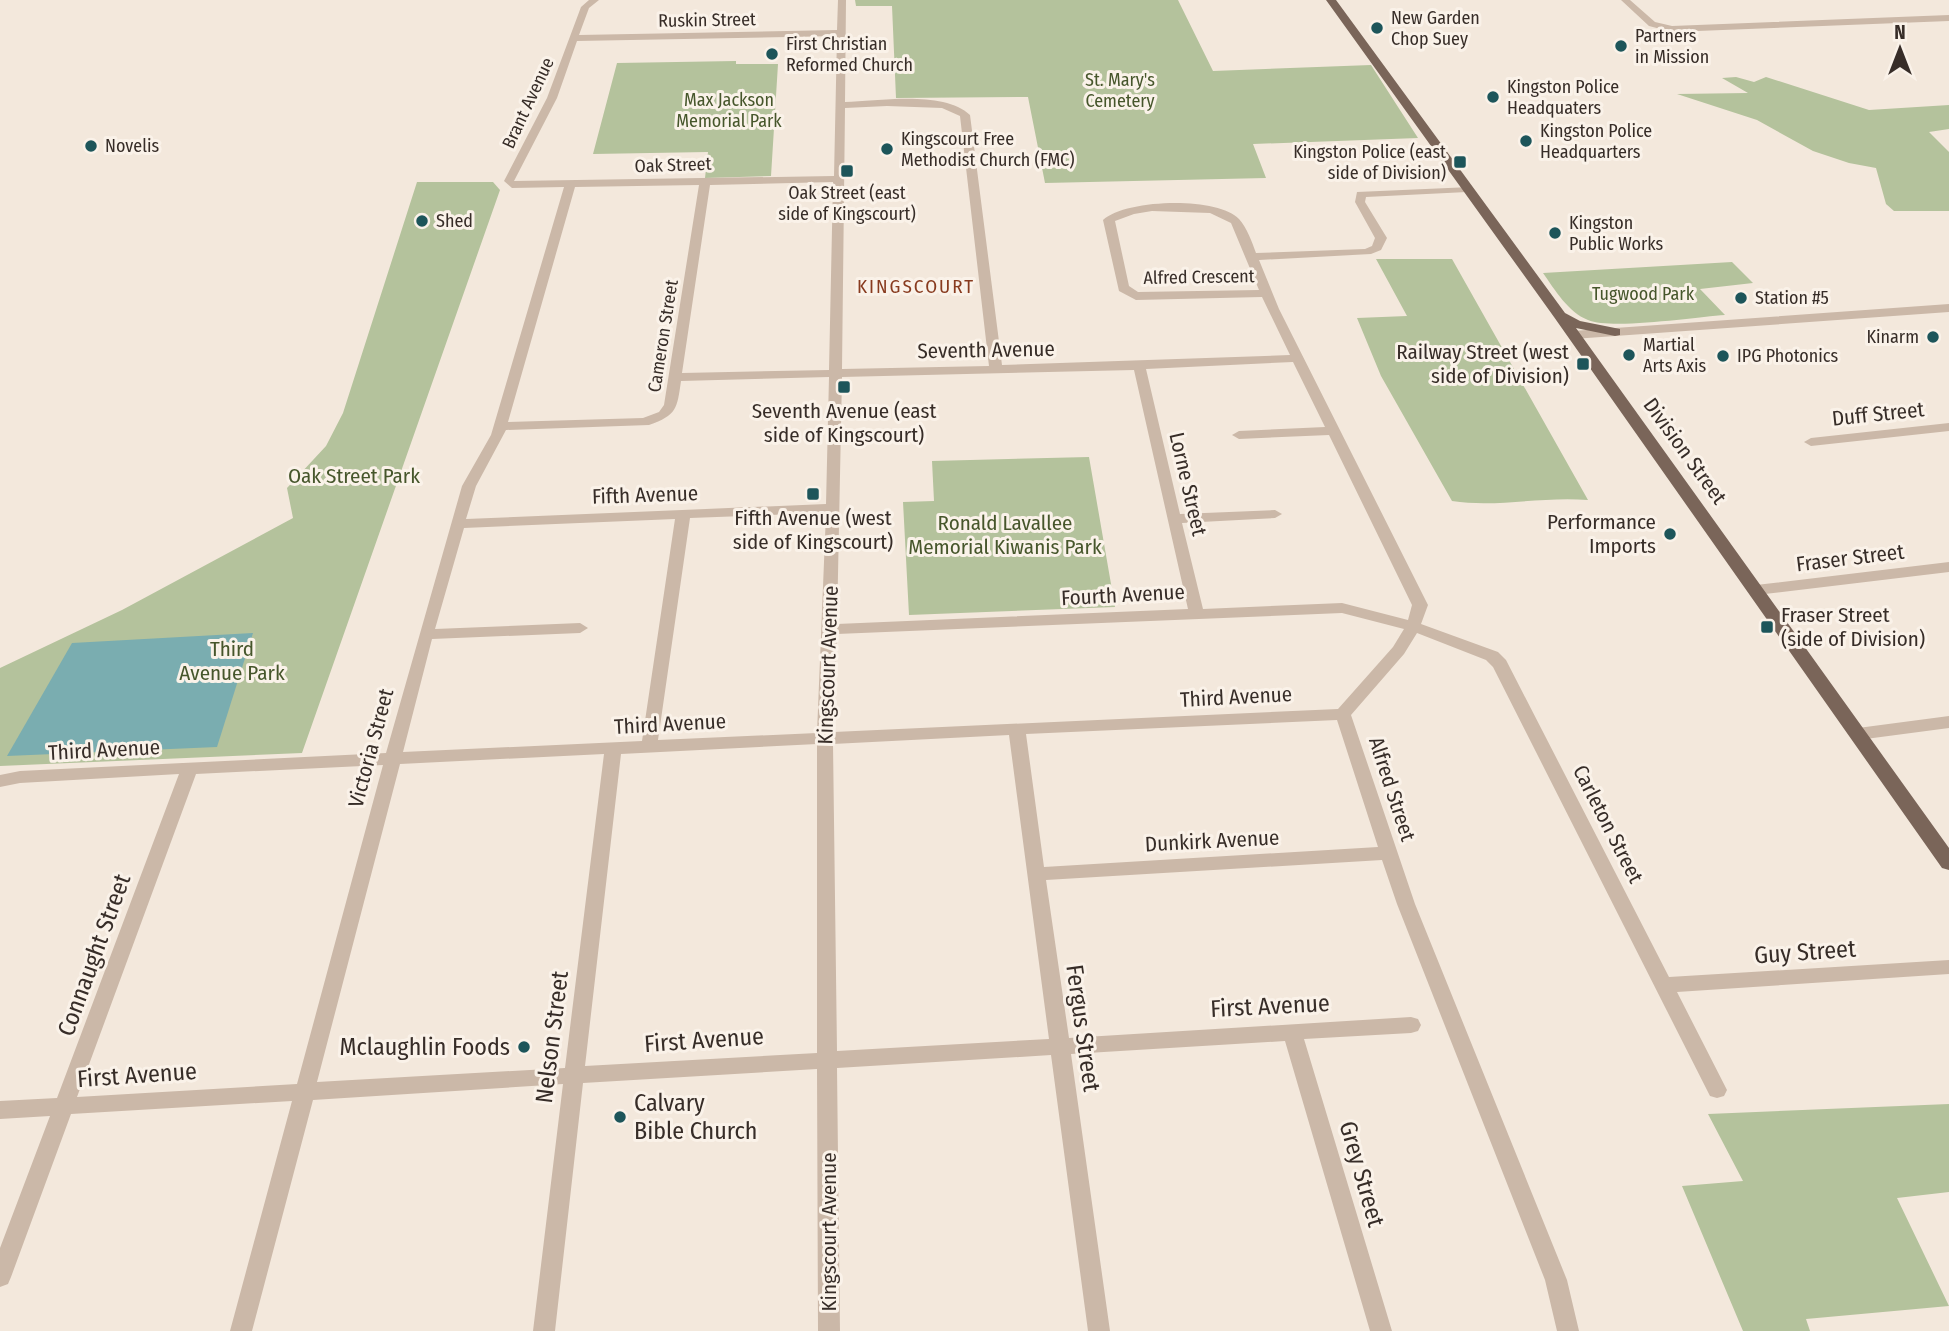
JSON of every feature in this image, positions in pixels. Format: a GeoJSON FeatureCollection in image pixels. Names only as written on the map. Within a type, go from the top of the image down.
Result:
{"type":"FeatureCollection","features":[{"type":"Feature","properties":{"kind":"main road","name":"Division Street"},"geometry":{"type":"LineString","coordinates":[[1331,0],[1559,314],[1949,863]]}},
{"type":"Feature","properties":{"kind":"main road"},"geometry":{"type":"LineString","coordinates":[[1559,314],[1576,324],[1615,332]]}},
{"type":"Feature","properties":{"kind":"street","name":"Brant Avenue"},"geometry":{"type":"LineString","coordinates":[[509,181],[552,98],[585,7],[594,0]]}},
{"type":"Feature","properties":{"kind":"street","name":"Kingscourt Avenue"},"geometry":{"type":"LineString","coordinates":[[829,1331],[826,739],[842,0]]}},
{"type":"Feature","properties":{"kind":"street"},"geometry":{"type":"LineString","coordinates":[[1625,0],[1646,20],[1662,28],[1949,18]]}},
{"type":"Feature","properties":{"kind":"street","name":"Ruskin Street"},"geometry":{"type":"LineString","coordinates":[[573,38],[841,33]]}},
{"type":"Feature","properties":{"kind":"street"},"geometry":{"type":"LineString","coordinates":[[840,105],[941,104],[959,108],[965,115],[996,369]]}},
{"type":"Feature","properties":{"kind":"street","name":"Oak Street"},"geometry":{"type":"LineString","coordinates":[[509,181],[523,186],[839,179]]}},
{"type":"Feature","properties":{"kind":"street","name":"Cameron Street"},"geometry":{"type":"LineString","coordinates":[[501,426],[644,422],[664,415],[671,405],[705,181]]}},
{"type":"Feature","properties":{"kind":"street","name":"Victoria Street"},"geometry":{"type":"LineString","coordinates":[[241,1331],[426,634],[469,486],[501,426],[570,185]]}},
{"type":"Feature","properties":{"kind":"street"},"geometry":{"type":"LineString","coordinates":[[1250,257],[1367,252],[1377,248],[1381,238],[1360,202],[1362,194],[1467,189]]}},
{"type":"Feature","properties":{"kind":"street","name":"Alfred Crescent"},"geometry":{"type":"LineString","coordinates":[[1216,209],[1235,221],[1265,293],[1136,296],[1123,288],[1109,220],[1124,210],[1216,209]]}},
{"type":"Feature","properties":{"kind":"street"},"geometry":{"type":"LineString","coordinates":[[1265,293],[1420,605],[1415,627],[1343,715]]}},
{"type":"Feature","properties":{"kind":"street"},"geometry":{"type":"LineString","coordinates":[[1573,335],[1949,308]]}},
{"type":"Feature","properties":{"kind":"street","name":"Seventh Avenue"},"geometry":{"type":"LineString","coordinates":[[675,377],[1139,366],[1298,358]]}},
{"type":"Feature","properties":{"kind":"street","name":"Lorne Street"},"geometry":{"type":"LineString","coordinates":[[1139,366],[1196,612]]}},
{"type":"Feature","properties":{"kind":"street","name":"Duff Street"},"geometry":{"type":"LineString","coordinates":[[1811,442],[1949,428]]}},
{"type":"Feature","properties":{"kind":"street"},"geometry":{"type":"LineString","coordinates":[[1239,435],[1333,431]]}},
{"type":"Feature","properties":{"kind":"street","name":"Fifth Avenue"},"geometry":{"type":"LineString","coordinates":[[458,524],[833,508]]}},
{"type":"Feature","properties":{"kind":"street"},"geometry":{"type":"LineString","coordinates":[[1175,519],[1275,514]]}},
{"type":"Feature","properties":{"kind":"street"},"geometry":{"type":"LineString","coordinates":[[649,748],[683,515]]}},
{"type":"Feature","properties":{"kind":"street","name":"Fraser Street"},"geometry":{"type":"LineString","coordinates":[[1756,590],[1949,567]]}},
{"type":"Feature","properties":{"kind":"street","name":"Fourth Avenue"},"geometry":{"type":"LineString","coordinates":[[830,629],[1342,608],[1415,627]]}},
{"type":"Feature","properties":{"kind":"street","name":"Carleton Street"},"geometry":{"type":"LineString","coordinates":[[1415,627],[1474,648],[1492,656],[1500,664],[1717,1090]]}},
{"type":"Feature","properties":{"kind":"street"},"geometry":{"type":"LineString","coordinates":[[426,634],[580,628]]}},
{"type":"Feature","properties":{"kind":"street","name":"Third Avenue"},"geometry":{"type":"LineString","coordinates":[[0,781],[20,777],[190,768],[1343,715]]}},
{"type":"Feature","properties":{"kind":"street","name":"Alfred Street"},"geometry":{"type":"LineString","coordinates":[[1343,715],[1388,853],[1477,1087],[1556,1280],[1568,1331]]}},
{"type":"Feature","properties":{"kind":"street"},"geometry":{"type":"LineString","coordinates":[[1858,734],[1949,722]]}},
{"type":"Feature","properties":{"kind":"street","name":"Fergus Street"},"geometry":{"type":"LineString","coordinates":[[1017,731],[1099,1331]]}},
{"type":"Feature","properties":{"kind":"street","name":"Nelson Street"},"geometry":{"type":"LineString","coordinates":[[544,1331],[613,749]]}},
{"type":"Feature","properties":{"kind":"street","name":"Connaught Street"},"geometry":{"type":"LineString","coordinates":[[0,1278],[190,768]]}},
{"type":"Feature","properties":{"kind":"street","name":"Dunkirk Avenue"},"geometry":{"type":"LineString","coordinates":[[1038,874],[1388,853]]}},
{"type":"Feature","properties":{"kind":"street","name":"Guy Street"},"geometry":{"type":"LineString","coordinates":[[1665,985],[1949,967]]}},
{"type":"Feature","properties":{"kind":"street","name":"First Avenue"},"geometry":{"type":"LineString","coordinates":[[0,1110],[1411,1025]]}},
{"type":"Feature","properties":{"kind":"street","name":"Grey Street"},"geometry":{"type":"LineString","coordinates":[[1292,1031],[1381,1331]]}},
{"type":"Feature","properties":{"kind":"green space","name":"St. Mary's Cemetery"},"geometry":{"type":"Polygon","coordinates":[[[855,0],[1178,0],[1213,71],[1371,65],[1418,138],[1253,144],[1266,178],[1045,183],[1028,97],[896,98],[892,6],[856,6],[855,0]]]}},
{"type":"Feature","properties":{"kind":"green space","name":"Max Jackson Memorial Park"},"geometry":{"type":"Polygon","coordinates":[[[736,61],[736,64],[778,64],[771,176],[705,178],[708,152],[593,154],[617,63],[736,61]]]}},
{"type":"Feature","properties":{"kind":"green space"},"geometry":{"type":"Polygon","coordinates":[[[1736,77],[1754,82],[1766,77],[1869,110],[1949,105],[1949,129],[1929,132],[1949,152],[1949,211],[1894,211],[1886,204],[1876,168],[1849,163],[1813,151],[1757,120],[1677,94],[1748,93],[1722,78],[1736,77]]]}},
{"type":"Feature","properties":{"kind":"green space","name":"Third Avenue Park"},"geometry":{"type":"Polygon","coordinates":[[[417,182],[493,182],[500,190],[302,753],[0,766],[0,668],[122,610],[293,518],[287,488],[326,446],[343,413],[417,182]]]}},
{"type":"Feature","properties":{"kind":"green space"},"geometry":{"type":"Polygon","coordinates":[[[1376,259],[1452,259],[1588,500],[1486,503],[1452,501],[1381,376],[1357,318],[1407,316],[1376,259]]]}},
{"type":"Feature","properties":{"kind":"green space","name":"Tugwood Park"},"geometry":{"type":"Polygon","coordinates":[[[1732,262],[1753,283],[1700,289],[1725,315],[1634,323],[1615,324],[1588,320],[1574,312],[1562,300],[1543,273],[1732,262]]]}},
{"type":"Feature","properties":{"kind":"green space","name":"Ronald Lavallee Memorial Kiwanis Park"},"geometry":{"type":"Polygon","coordinates":[[[1089,457],[1115,607],[909,615],[903,502],[934,501],[932,461],[1089,457]]]}},
{"type":"Feature","properties":{"kind":"green space"},"geometry":{"type":"Polygon","coordinates":[[[1949,1104],[1949,1192],[1897,1198],[1949,1306],[1806,1319],[1810,1331],[1743,1331],[1682,1186],[1743,1181],[1708,1114],[1949,1104]]]}},
{"type":"Feature","properties":{"kind":"water"},"geometry":{"type":"Polygon","coordinates":[[[253,633],[217,747],[7,756],[72,643],[253,633]]]}},
{"type":"Feature","properties":{"kind":"place","name":"New Garden Chop Suey"},"geometry":{"type":"Point","coordinates":[1377,28]}},
{"type":"Feature","properties":{"kind":"place","name":"Partners in Mission"},"geometry":{"type":"Point","coordinates":[1621,46]}},
{"type":"Feature","properties":{"kind":"place","name":"First Christian Reformed Church"},"geometry":{"type":"Point","coordinates":[772,54]}},
{"type":"Feature","properties":{"kind":"place","name":"Kingston Police Headquaters"},"geometry":{"type":"Point","coordinates":[1493,97]}},
{"type":"Feature","properties":{"kind":"place","name":"Kingston Police Headquarters"},"geometry":{"type":"Point","coordinates":[1526,141]}},
{"type":"Feature","properties":{"kind":"place","name":"Novelis"},"geometry":{"type":"Point","coordinates":[91,146]}},
{"type":"Feature","properties":{"kind":"place","name":"Kingscourt Free Methodist Church (FMC)"},"geometry":{"type":"Point","coordinates":[887,149]}},
{"type":"Feature","properties":{"kind":"place","name":"Kingston Police (east side of Division)"},"geometry":{"type":"Point","coordinates":[1460,162]}},
{"type":"Feature","properties":{"kind":"place","name":"Oak Street (east side of Kingscourt)"},"geometry":{"type":"Point","coordinates":[847,171]}},
{"type":"Feature","properties":{"kind":"place","name":"Shed"},"geometry":{"type":"Point","coordinates":[422,221]}},
{"type":"Feature","properties":{"kind":"place","name":"Kingston Public Works"},"geometry":{"type":"Point","coordinates":[1555,233]}},
{"type":"Feature","properties":{"kind":"place","name":"Station #5"},"geometry":{"type":"Point","coordinates":[1741,298]}},
{"type":"Feature","properties":{"kind":"place","name":"Kinarm"},"geometry":{"type":"Point","coordinates":[1933,337]}},
{"type":"Feature","properties":{"kind":"place","name":"Martial Arts Axis"},"geometry":{"type":"Point","coordinates":[1629,355]}},
{"type":"Feature","properties":{"kind":"place","name":"IPG Photonics"},"geometry":{"type":"Point","coordinates":[1723,356]}},
{"type":"Feature","properties":{"kind":"place","name":"Railway Street (west side of Division)"},"geometry":{"type":"Point","coordinates":[1583,364]}},
{"type":"Feature","properties":{"kind":"place","name":"Seventh Avenue (east side of Kingscourt)"},"geometry":{"type":"Point","coordinates":[844,387]}},
{"type":"Feature","properties":{"kind":"place","name":"Fifth Avenue (west side of Kingscourt)"},"geometry":{"type":"Point","coordinates":[813,494]}},
{"type":"Feature","properties":{"kind":"place","name":"Performance Imports"},"geometry":{"type":"Point","coordinates":[1670,534]}},
{"type":"Feature","properties":{"kind":"place","name":"Fraser Street (side of Division)"},"geometry":{"type":"Point","coordinates":[1767,627]}},
{"type":"Feature","properties":{"kind":"place","name":"Mclaughlin Foods"},"geometry":{"type":"Point","coordinates":[524,1047]}},
{"type":"Feature","properties":{"kind":"place","name":"Calvary Bible Church"},"geometry":{"type":"Point","coordinates":[620,1117]}},
{"type":"Feature","properties":{"kind":"district","name":"KINGSCOURT"},"geometry":{"type":"Point","coordinates":[916,286]}},
{"type":"Feature","properties":{"kind":"park label","name":"Oak Street Park"},"geometry":{"type":"Point","coordinates":[354,476]}}]}
